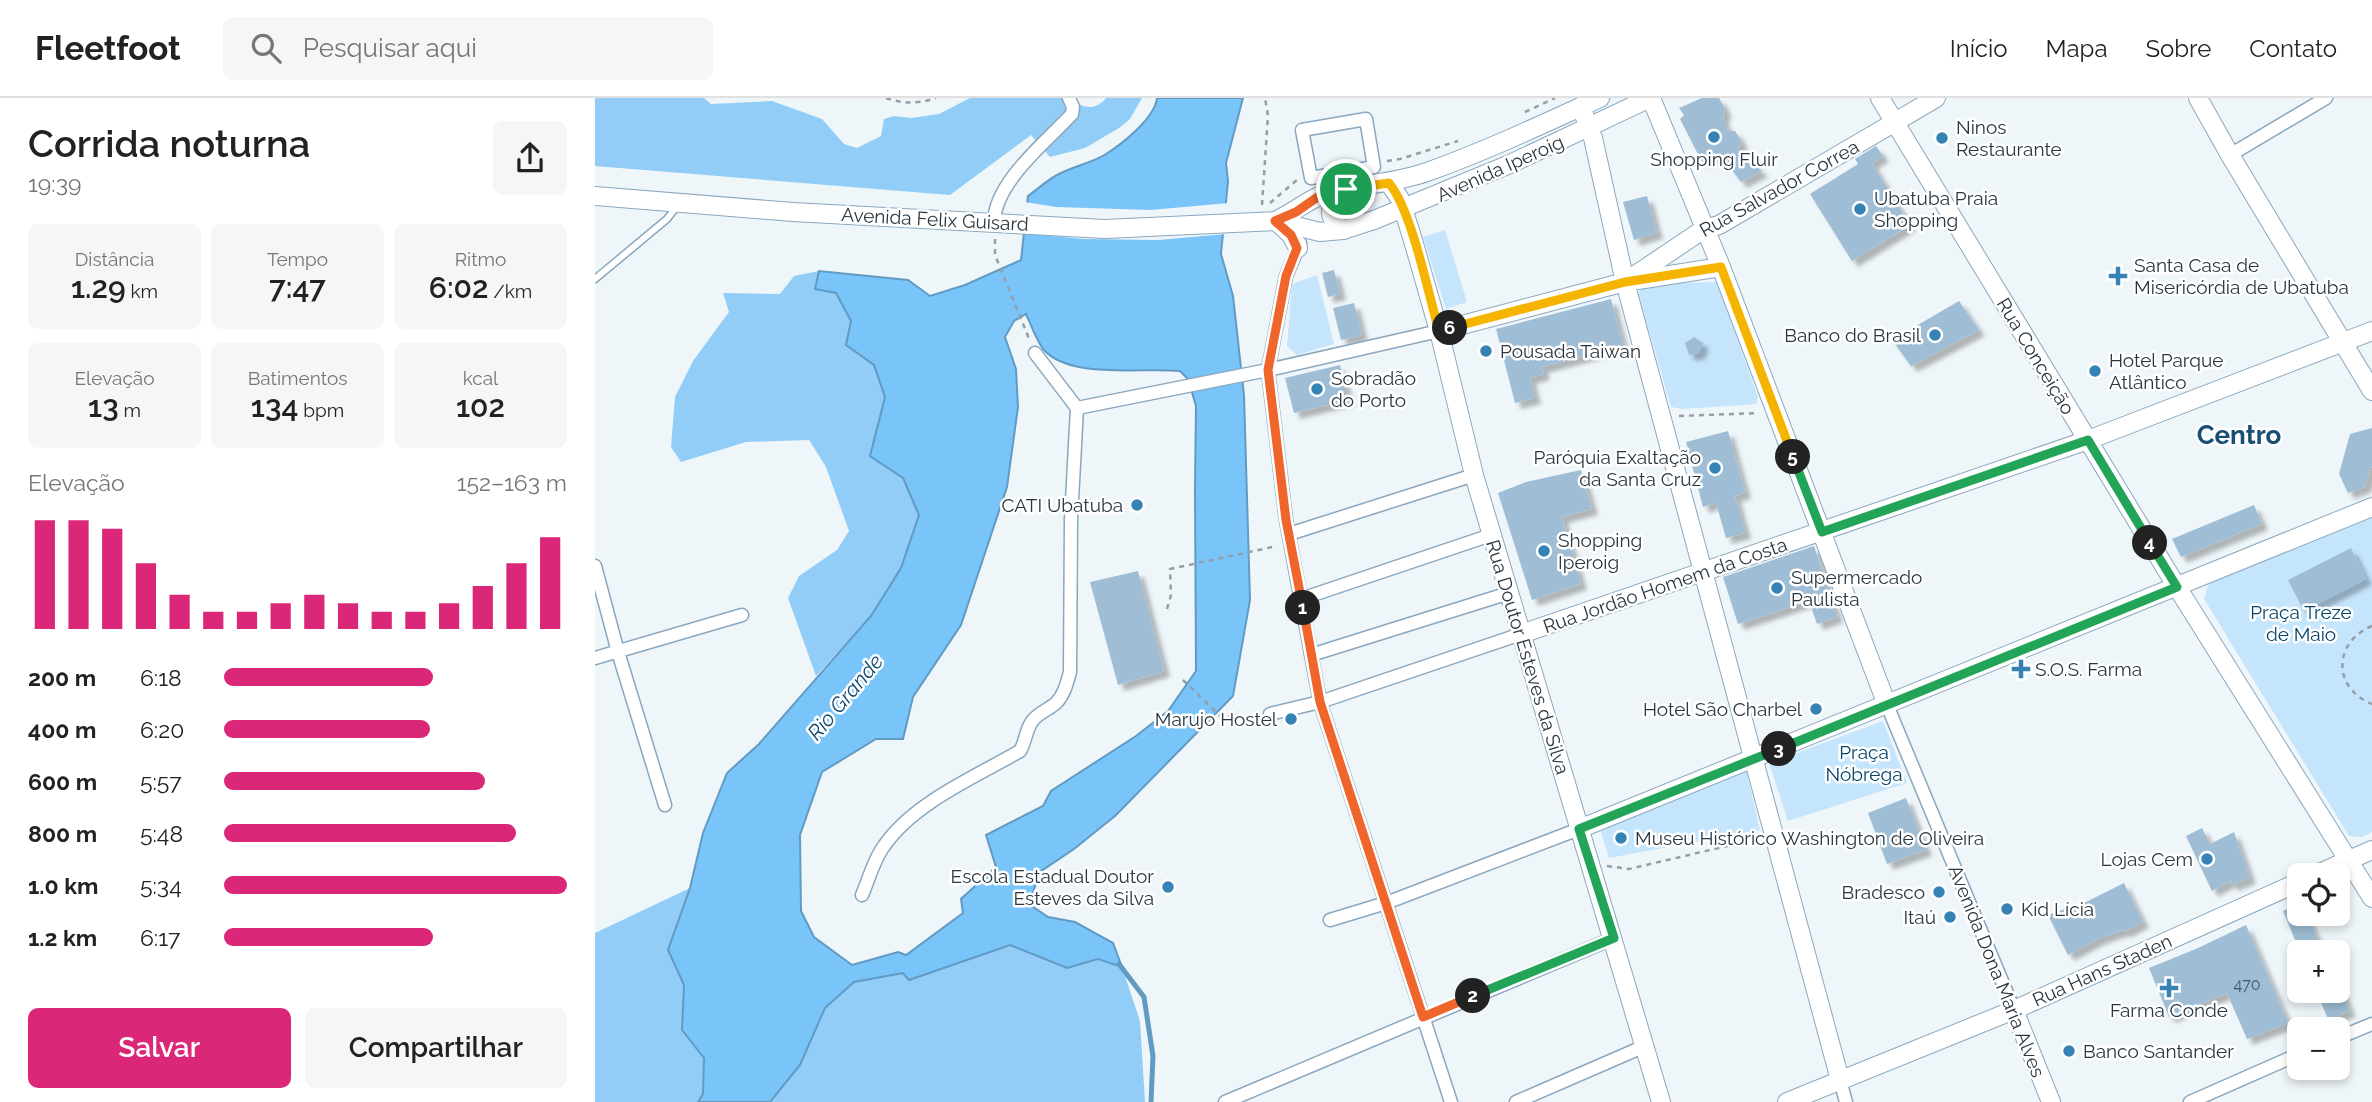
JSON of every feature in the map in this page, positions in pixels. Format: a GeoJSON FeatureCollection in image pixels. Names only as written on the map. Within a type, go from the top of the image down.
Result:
{"type":"FeatureCollection","features":[{"type":"Feature","properties":{"kind":"street"},"geometry":{"type":"LineString","coordinates":[[994,222],[994,211],[1008,185],[1072,114],[1073,107],[1069,98]]}},
{"type":"Feature","properties":{"kind":"street","name":"Avenida Iperoig"},"geometry":{"type":"LineString","coordinates":[[1319,196],[1389,183],[1454,162],[1600,98]]}},
{"type":"Feature","properties":{"kind":"street","name":"Avenida Iperoig"},"geometry":{"type":"LineString","coordinates":[[1305,230],[1343,230],[1403,209],[1590,128],[1650,98]]}},
{"type":"Feature","properties":{"kind":"street","name":"Avenida Dona Maria Alves"},"geometry":{"type":"LineString","coordinates":[[1650,98],[1721,267],[1887,705],[2051,1102]]}},
{"type":"Feature","properties":{"kind":"street","name":"Rua Conceição"},"geometry":{"type":"LineString","coordinates":[[1880,98],[2177,587],[2372,898]]}},
{"type":"Feature","properties":{"kind":"street","name":"Rua Salvador Correa"},"geometry":{"type":"LineString","coordinates":[[1625,282],[1704,229],[1720,225],[1936,98]]}},
{"type":"Feature","properties":{"kind":"street"},"geometry":{"type":"LineString","coordinates":[[2198,98],[2372,391]]}},
{"type":"Feature","properties":{"kind":"street"},"geometry":{"type":"LineString","coordinates":[[2230,155],[2326,98]]}},
{"type":"Feature","properties":{"kind":"street"},"geometry":{"type":"LineString","coordinates":[[1581,107],[1590,128],[1625,282],[1846,1102]]}},
{"type":"Feature","properties":{"kind":"street"},"geometry":{"type":"LineString","coordinates":[[1366,119],[1374,167],[1311,178],[1310,168],[1302,130],[1366,119]]}},
{"type":"Feature","properties":{"kind":"street","name":"Rua Doutor Esteves da Silva"},"geometry":{"type":"LineString","coordinates":[[1389,183],[1396,190],[1403,209],[1439,331],[1474,475],[1661,1102]]}},
{"type":"Feature","properties":{"kind":"street"},"geometry":{"type":"LineString","coordinates":[[1343,230],[1335,224],[1331,211],[1332,205],[1346,189]]}},
{"type":"Feature","properties":{"kind":"street","name":"Avenida Felix Guisard"},"geometry":{"type":"LineString","coordinates":[[595,196],[793,212],[1105,229],[1264,218],[1296,212],[1319,196]]}},
{"type":"Feature","properties":{"kind":"street"},"geometry":{"type":"LineString","coordinates":[[1319,196],[1286,276],[1263,371],[1286,520],[1320,702],[1451,1102]]}},
{"type":"Feature","properties":{"kind":"street"},"geometry":{"type":"LineString","coordinates":[[1264,218],[1291,235],[1297,248]]}},
{"type":"Feature","properties":{"kind":"street","name":"Avenida Felix Guisard"},"geometry":{"type":"LineString","coordinates":[[1264,218],[1305,230]]}},
{"type":"Feature","properties":{"kind":"street","name":"Rua Salvador Correa"},"geometry":{"type":"LineString","coordinates":[[1077,408],[1263,371],[1439,331],[1625,282],[1721,267]]}},
{"type":"Feature","properties":{"kind":"street","name":"Rua Jordão Homem da Costa"},"geometry":{"type":"LineString","coordinates":[[1270,714],[1320,702],[2088,440],[2372,331]]}},
{"type":"Feature","properties":{"kind":"street"},"geometry":{"type":"LineString","coordinates":[[862,895],[883,846],[911,817],[1020,751],[1034,718],[1058,701],[1070,672],[1071,519],[1077,408],[1035,353]]}},
{"type":"Feature","properties":{"kind":"street"},"geometry":{"type":"LineString","coordinates":[[1290,538],[1474,475]]}},
{"type":"Feature","properties":{"kind":"street"},"geometry":{"type":"LineString","coordinates":[[1330,920],[1386,903],[1579,829],[2372,507]]}},
{"type":"Feature","properties":{"kind":"street"},"geometry":{"type":"LineString","coordinates":[[1301,599],[1492,535]]}},
{"type":"Feature","properties":{"kind":"street"},"geometry":{"type":"LineString","coordinates":[[595,566],[665,806]]}},
{"type":"Feature","properties":{"kind":"street"},"geometry":{"type":"LineString","coordinates":[[1311,655],[1509,593]]}},
{"type":"Feature","properties":{"kind":"street"},"geometry":{"type":"LineString","coordinates":[[595,658],[742,615]]}},
{"type":"Feature","properties":{"kind":"street"},"geometry":{"type":"LineString","coordinates":[[2342,863],[2372,850]]}},
{"type":"Feature","properties":{"kind":"street","name":"Rua Hans Staden"},"geometry":{"type":"LineString","coordinates":[[1787,1102],[2014,1010],[2287,887]]}},
{"type":"Feature","properties":{"kind":"street"},"geometry":{"type":"LineString","coordinates":[[1225,1102],[1614,938]]}},
{"type":"Feature","properties":{"kind":"street"},"geometry":{"type":"LineString","coordinates":[[2350,1033],[2372,1024]]}},
{"type":"Feature","properties":{"kind":"street"},"geometry":{"type":"LineString","coordinates":[[1516,1102],[1645,1046]]}},
{"type":"Feature","properties":{"kind":"street"},"geometry":{"type":"LineString","coordinates":[[2190,1102],[2287,1059]]}},
{"type":"Feature","properties":{"kind":"lane"},"geometry":{"type":"LineString","coordinates":[[595,279],[667,219],[680,203]]}},
{"type":"Feature","properties":{"kind":"path"},"geometry":{"type":"LineString","coordinates":[[886,98],[898,102],[921,103],[936,98]]}},
{"type":"Feature","properties":{"kind":"path"},"geometry":{"type":"LineString","coordinates":[[1264,218],[1268,116],[1265,98]]}},
{"type":"Feature","properties":{"kind":"path"},"geometry":{"type":"LineString","coordinates":[[1522,114],[1555,98]]}},
{"type":"Feature","properties":{"kind":"path"},"geometry":{"type":"LineString","coordinates":[[1372,155],[1387,161],[1400,159],[1464,139]]}},
{"type":"Feature","properties":{"kind":"path"},"geometry":{"type":"LineString","coordinates":[[1264,218],[1310,168]]}},
{"type":"Feature","properties":{"kind":"path"},"geometry":{"type":"LineString","coordinates":[[995,255],[1035,353]]}},
{"type":"Feature","properties":{"kind":"path"},"geometry":{"type":"LineString","coordinates":[[1662,417],[1777,413]]}},
{"type":"Feature","properties":{"kind":"path"},"geometry":{"type":"LineString","coordinates":[[1167,609],[1171,595],[1170,569],[1257,552],[1290,538]]}},
{"type":"Feature","properties":{"kind":"path"},"geometry":{"type":"LineString","coordinates":[[2372,626],[2350,640],[2342,664],[2349,688],[2358,697],[2372,704]]}},
{"type":"Feature","properties":{"kind":"path"},"geometry":{"type":"LineString","coordinates":[[1183,680],[1221,717],[1270,714]]}},
{"type":"Feature","properties":{"kind":"path"},"geometry":{"type":"LineString","coordinates":[[1592,869],[1608,866],[1629,869],[1774,835]]}},
{"type":"Feature","properties":{"kind":"green space"},"geometry":{"type":"Polygon","coordinates":[[[1445,230],[1467,302],[1446,309],[1423,237],[1445,230]]]}},
{"type":"Feature","properties":{"kind":"green space"},"geometry":{"type":"Polygon","coordinates":[[[1317,275],[1334,344],[1297,355],[1287,346],[1292,284],[1317,275]]]}},
{"type":"Feature","properties":{"kind":"green space"},"geometry":{"type":"Polygon","coordinates":[[[1717,282],[1758,397],[1756,404],[1683,409],[1671,407],[1638,293],[1645,284],[1717,282]]]}},
{"type":"Feature","properties":{"kind":"green space","name":"Praça Treze de Maio"},"geometry":{"type":"Polygon","coordinates":[[[2372,517],[2372,832],[2362,837],[2349,836],[2204,599],[2209,583],[2372,517]]]}},
{"type":"Feature","properties":{"kind":"green space","name":"Praça Nóbrega"},"geometry":{"type":"Polygon","coordinates":[[[1883,721],[1907,783],[1788,821],[1769,763],[1883,721]]]}},
{"type":"Feature","properties":{"kind":"green space"},"geometry":{"type":"Polygon","coordinates":[[[1746,769],[1760,830],[1609,858],[1600,829],[1746,769]]]}},
{"type":"Feature","properties":{"kind":"shaded area"},"geometry":{"type":"Polygon","coordinates":[[[595,98],[704,98],[711,104],[772,101],[822,119],[844,144],[857,148],[881,136],[884,119],[939,114],[970,98],[1071,98],[1080,104],[1093,107],[1106,98],[1142,98],[1130,119],[1085,148],[1050,157],[1031,135],[950,195],[595,166],[595,98]]]}},
{"type":"Feature","properties":{"kind":"shaded area"},"geometry":{"type":"Polygon","coordinates":[[[819,271],[815,289],[836,292],[851,322],[846,345],[874,364],[885,398],[870,456],[903,478],[919,515],[901,568],[871,616],[816,676],[788,598],[799,576],[837,550],[849,531],[826,467],[809,440],[746,442],[681,462],[671,447],[675,397],[693,361],[729,312],[723,293],[780,294],[794,276],[819,271]]]}},
{"type":"Feature","properties":{"kind":"shaded area"},"geometry":{"type":"Polygon","coordinates":[[[690,888],[668,950],[684,985],[682,1030],[704,1058],[703,1094],[698,1102],[595,1102],[595,933],[690,888]]]}},
{"type":"Feature","properties":{"kind":"shaded area"},"geometry":{"type":"Polygon","coordinates":[[[1010,945],[1067,968],[1098,959],[1122,967],[1140,1021],[1145,1102],[770,1102],[800,1065],[825,1008],[854,982],[903,973],[910,980],[1010,945]]]}},
{"type":"Feature","properties":{"kind":"water","name":"Rio Grande"},"geometry":{"type":"Polygon","coordinates":[[[1157,98],[1243,98],[1226,163],[1228,181],[1221,254],[1233,296],[1244,395],[1250,600],[1233,696],[1115,816],[1040,872],[1029,904],[1048,917],[1075,922],[1113,943],[1122,967],[1098,959],[1067,968],[1010,945],[909,980],[903,973],[854,982],[825,1008],[800,1065],[770,1102],[698,1102],[703,1094],[704,1058],[682,1030],[684,985],[668,950],[690,888],[703,833],[727,773],[759,744],[871,616],[901,568],[919,515],[903,478],[870,456],[885,397],[874,365],[846,345],[851,321],[836,293],[815,289],[819,271],[908,280],[930,296],[965,285],[1021,260],[1028,196],[1055,176],[1113,150],[1137,130],[1155,106],[1157,98]],[[1026,314],[1014,321],[1005,337],[1016,369],[1018,407],[1007,487],[961,625],[913,697],[903,739],[876,739],[822,772],[800,835],[801,911],[814,937],[852,965],[898,952],[906,955],[963,913],[961,899],[996,867],[986,835],[1043,806],[1051,791],[1136,736],[1168,711],[1196,671],[1196,406],[1188,379],[1180,371],[1088,369],[1055,359],[1043,349],[1026,314]]]}},
{"type":"Feature","properties":{"kind":"pier"},"geometry":{"type":"Polygon","coordinates":[[[1024,202],[1057,207],[1150,210],[1229,203],[1226,234],[1158,240],[1084,239],[1020,233],[1024,202]]]}},
{"type":"Feature","properties":{"kind":"building","name":"Shopping Fluir"},"geometry":{"type":"Polygon","coordinates":[[[1702,98],[1719,98],[1725,109],[1723,119],[1728,131],[1735,131],[1742,142],[1738,148],[1762,171],[1741,182],[1721,155],[1702,162],[1680,119],[1684,115],[1679,108],[1702,98]]]}},
{"type":"Feature","properties":{"kind":"building","name":"Ubatuba Praia Shopping"},"geometry":{"type":"Polygon","coordinates":[[[1876,146],[1883,156],[1872,163],[1910,225],[1852,261],[1810,194],[1858,164],[1855,159],[1876,146]]]}},
{"type":"Feature","properties":{"kind":"building"},"geometry":{"type":"Polygon","coordinates":[[[1647,196],[1657,233],[1634,240],[1623,202],[1647,196]]]}},
{"type":"Feature","properties":{"kind":"building"},"geometry":{"type":"Polygon","coordinates":[[[1334,270],[1340,294],[1328,297],[1322,273],[1334,270]]]}},
{"type":"Feature","properties":{"kind":"building"},"geometry":{"type":"Polygon","coordinates":[[[1611,299],[1623,346],[1542,367],[1544,374],[1530,378],[1535,398],[1515,403],[1496,329],[1611,299]]]}},
{"type":"Feature","properties":{"kind":"building","name":"Banco do Brasil"},"geometry":{"type":"Polygon","coordinates":[[[1959,301],[1979,330],[1911,366],[1892,340],[1959,301]]]}},
{"type":"Feature","properties":{"kind":"building"},"geometry":{"type":"Polygon","coordinates":[[[1354,303],[1362,335],[1341,340],[1333,308],[1354,303]]]}},
{"type":"Feature","properties":{"kind":"building"},"geometry":{"type":"Polygon","coordinates":[[[1694,337],[1703,343],[1699,353],[1689,355],[1685,343],[1694,337]]]}},
{"type":"Feature","properties":{"kind":"building","name":"Sobradão do Porto"},"geometry":{"type":"Polygon","coordinates":[[[1340,365],[1348,400],[1294,413],[1285,378],[1340,365]]]}},
{"type":"Feature","properties":{"kind":"building"},"geometry":{"type":"Polygon","coordinates":[[[2372,428],[2372,465],[2365,487],[2348,493],[2339,474],[2350,434],[2372,428]]]}},
{"type":"Feature","properties":{"kind":"building","name":"Paróquia Exaltação da Santa Cruz"},"geometry":{"type":"Polygon","coordinates":[[[1728,431],[1745,493],[1735,496],[1745,533],[1726,538],[1716,503],[1703,507],[1686,442],[1728,431]]]}},
{"type":"Feature","properties":{"kind":"building","name":"Shopping Iperoig"},"geometry":{"type":"Polygon","coordinates":[[[1581,470],[1592,509],[1562,517],[1581,584],[1532,600],[1498,493],[1526,482],[1581,470]]]}},
{"type":"Feature","properties":{"kind":"building"},"geometry":{"type":"Polygon","coordinates":[[[2254,505],[2262,524],[2181,557],[2172,539],[2254,505]]]}},
{"type":"Feature","properties":{"kind":"building","name":"Supermercado Paulista"},"geometry":{"type":"Polygon","coordinates":[[[1814,546],[1837,617],[1817,624],[1809,601],[1738,624],[1723,577],[1814,546]]]}},
{"type":"Feature","properties":{"kind":"building"},"geometry":{"type":"Polygon","coordinates":[[[2351,548],[2366,579],[2304,611],[2288,580],[2351,548]]]}},
{"type":"Feature","properties":{"kind":"building"},"geometry":{"type":"Polygon","coordinates":[[[1138,571],[1164,671],[1118,685],[1090,582],[1138,571]]]}},
{"type":"Feature","properties":{"kind":"building"},"geometry":{"type":"Polygon","coordinates":[[[1906,798],[1926,850],[1887,864],[1868,813],[1906,798]]]}},
{"type":"Feature","properties":{"kind":"building"},"geometry":{"type":"Polygon","coordinates":[[[2202,828],[2210,844],[2234,832],[2250,878],[2232,885],[2230,881],[2212,891],[2186,836],[2202,828]]]}},
{"type":"Feature","properties":{"kind":"building"},"geometry":{"type":"Polygon","coordinates":[[[2124,883],[2143,922],[2124,932],[2123,930],[2100,938],[2068,955],[2048,915],[2073,906],[2074,908],[2124,883]]]}},
{"type":"Feature","properties":{"kind":"building"},"geometry":{"type":"Polygon","coordinates":[[[2246,925],[2287,1023],[2247,1039],[2227,993],[2169,1017],[2149,968],[2246,925]]]}},
{"type":"Feature","properties":{"kind":"building"},"geometry":{"type":"Polygon","coordinates":[[[2289,926],[2311,926],[2318,940],[2295,940],[2289,926]]]}},
{"type":"Feature","properties":{"kind":"building"},"geometry":{"type":"Polygon","coordinates":[[[2321,1003],[2347,1003],[2350,1011],[2327,1017],[2321,1003]]]}},
{"type":"Feature","properties":{"kind":"waterway"},"geometry":{"type":"LineString","coordinates":[[1119,964],[1144,997],[1153,1056],[1151,1102]]}},
{"type":"Feature","properties":{"kind":"place","name":"Shopping Fluir"},"geometry":{"type":"Point","coordinates":[1714,137]}},
{"type":"Feature","properties":{"kind":"place","name":"Ninos Restaurante"},"geometry":{"type":"Point","coordinates":[1942,138]}},
{"type":"Feature","properties":{"kind":"place","name":"Ubatuba Praia Shopping"},"geometry":{"type":"Point","coordinates":[1860,209]}},
{"type":"Feature","properties":{"kind":"place","name":"Santa Casa de Misericórdia de Ubatuba"},"geometry":{"type":"Point","coordinates":[2118,276]}},
{"type":"Feature","properties":{"kind":"place","name":"Banco do Brasil"},"geometry":{"type":"Point","coordinates":[1935,335]}},
{"type":"Feature","properties":{"kind":"place","name":"Pousada Taiwan"},"geometry":{"type":"Point","coordinates":[1486,351]}},
{"type":"Feature","properties":{"kind":"place","name":"Hotel Parque Atlântico"},"geometry":{"type":"Point","coordinates":[2095,371]}},
{"type":"Feature","properties":{"kind":"place","name":"Sobradão do Porto"},"geometry":{"type":"Point","coordinates":[1317,389]}},
{"type":"Feature","properties":{"kind":"place","name":"Paróquia Exaltação da Santa Cruz"},"geometry":{"type":"Point","coordinates":[1715,468]}},
{"type":"Feature","properties":{"kind":"place","name":"CATI Ubatuba"},"geometry":{"type":"Point","coordinates":[1137,505]}},
{"type":"Feature","properties":{"kind":"place","name":"Shopping Iperoig"},"geometry":{"type":"Point","coordinates":[1544,551]}},
{"type":"Feature","properties":{"kind":"place","name":"Supermercado Paulista"},"geometry":{"type":"Point","coordinates":[1777,588]}},
{"type":"Feature","properties":{"kind":"place","name":"S.O.S. Farma"},"geometry":{"type":"Point","coordinates":[2021,669]}},
{"type":"Feature","properties":{"kind":"place","name":"Hotel São Charbel"},"geometry":{"type":"Point","coordinates":[1816,709]}},
{"type":"Feature","properties":{"kind":"place","name":"Marujo Hostel"},"geometry":{"type":"Point","coordinates":[1291,719]}},
{"type":"Feature","properties":{"kind":"place","name":"Museu Histórico Washington de Oliveira"},"geometry":{"type":"Point","coordinates":[1621,838]}},
{"type":"Feature","properties":{"kind":"place","name":"Lojas Cem"},"geometry":{"type":"Point","coordinates":[2207,859]}},
{"type":"Feature","properties":{"kind":"place","name":"Escola Estadual Doutor Esteves da Silva"},"geometry":{"type":"Point","coordinates":[1168,887]}},
{"type":"Feature","properties":{"kind":"place","name":"Bradesco"},"geometry":{"type":"Point","coordinates":[1939,892]}},
{"type":"Feature","properties":{"kind":"place","name":"Kid Lícia"},"geometry":{"type":"Point","coordinates":[2007,909]}},
{"type":"Feature","properties":{"kind":"place","name":"Itaú"},"geometry":{"type":"Point","coordinates":[1950,917]}},
{"type":"Feature","properties":{"kind":"place","name":"Farma Conde"},"geometry":{"type":"Point","coordinates":[2169,988]}},
{"type":"Feature","properties":{"kind":"place","name":"Banco Santander"},"geometry":{"type":"Point","coordinates":[2069,1051]}},
{"type":"Feature","properties":{"kind":"district","name":"Centro"},"geometry":{"type":"Point","coordinates":[2239,435]}},
{"type":"Feature","properties":{"kind":"route"},"geometry":{"type":"LineString","coordinates":[[1389,183],[1396,190],[1439,331],[1625,282],[1721,267],[1822,532],[2088,440],[2177,587],[1579,829],[1614,938],[1423,1017],[1320,702],[1286,520],[1268,370],[1286,276],[1297,248],[1287,229],[1275,221],[1296,212],[1319,196],[1346,189],[1389,183]]}}]}
